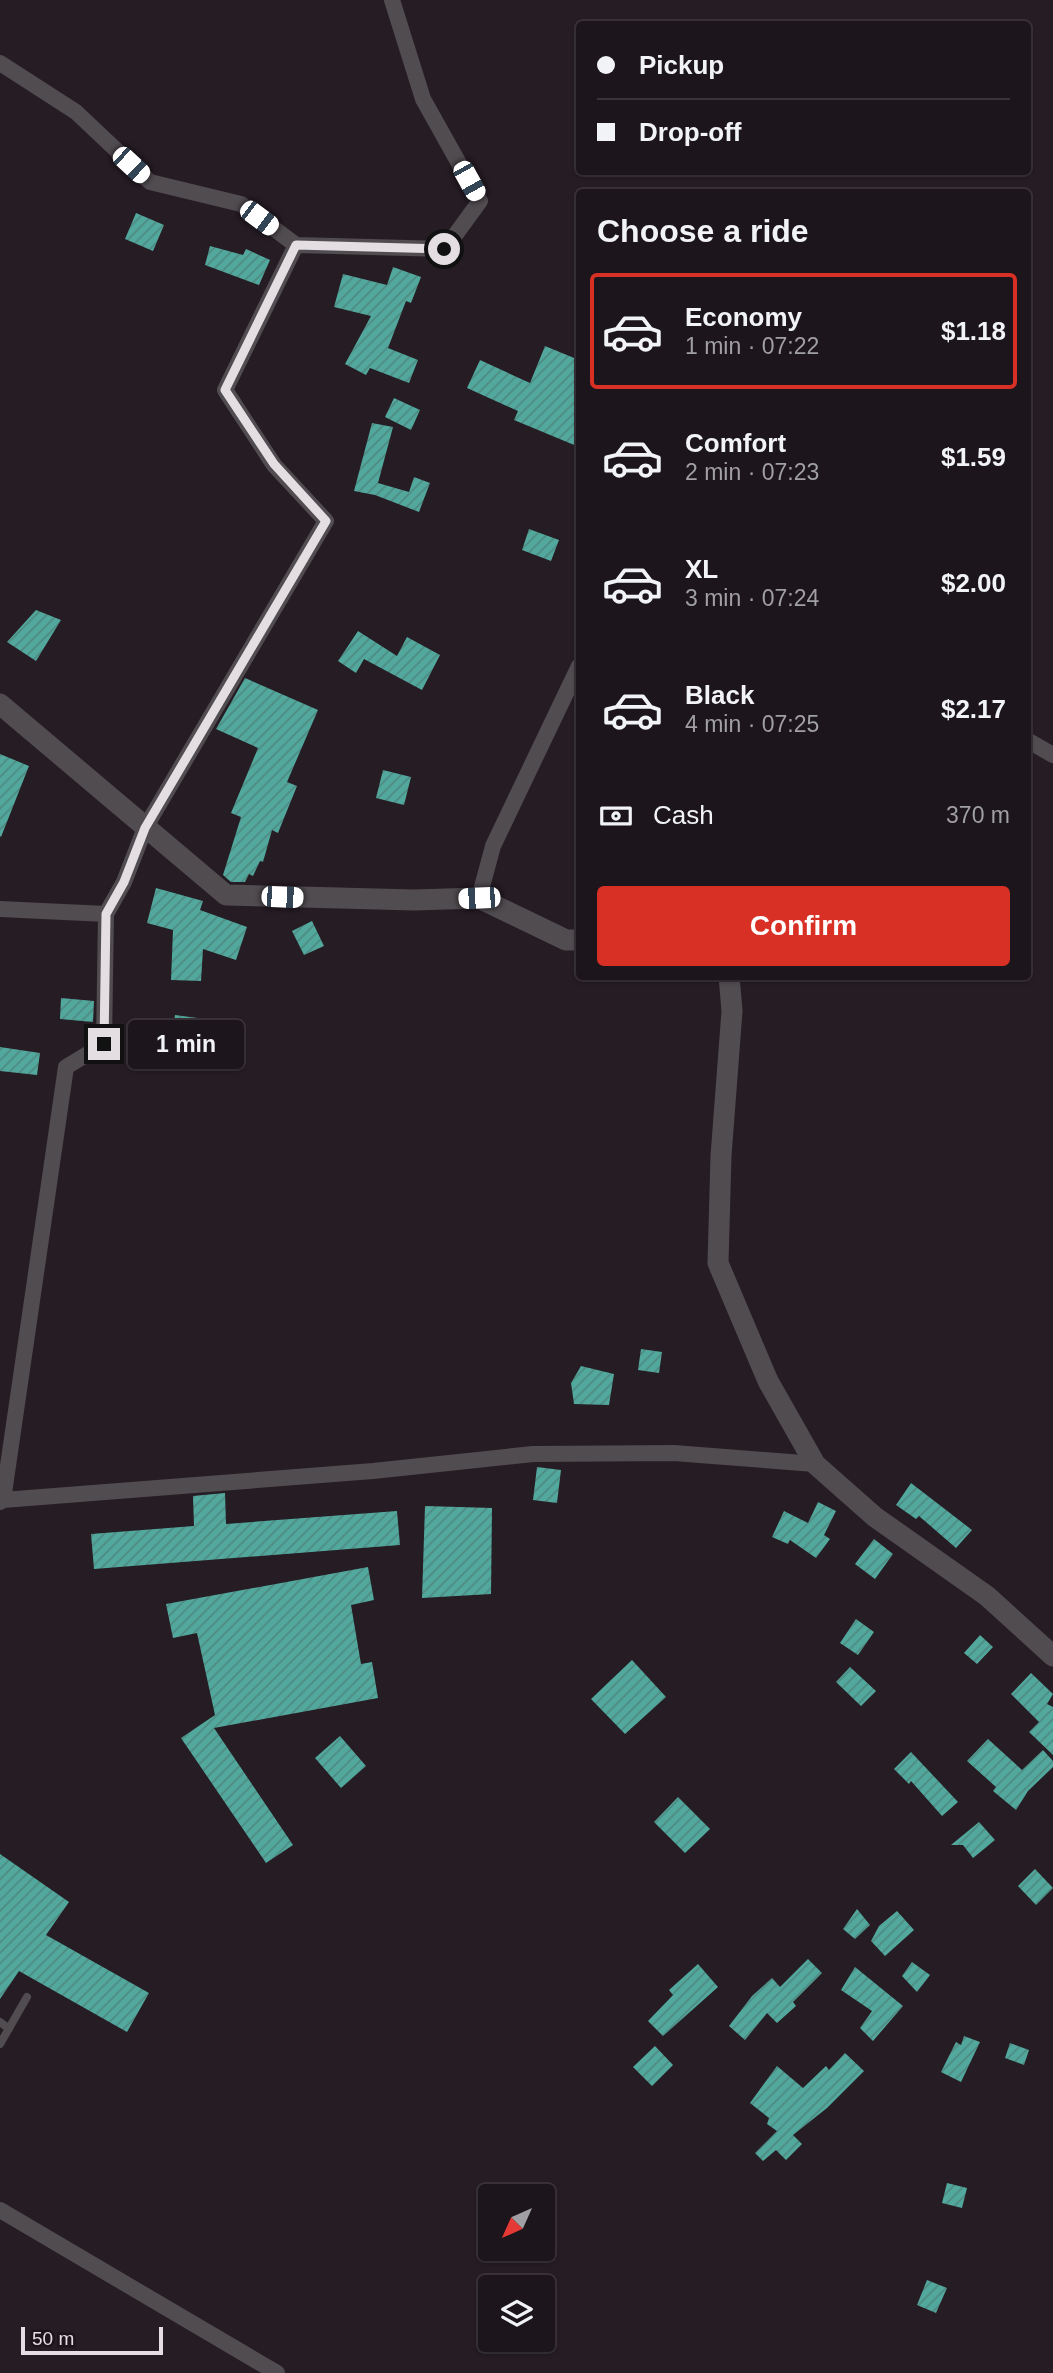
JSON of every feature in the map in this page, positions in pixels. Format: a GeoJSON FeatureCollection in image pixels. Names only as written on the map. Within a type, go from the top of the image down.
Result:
{"type":"FeatureCollection","features":[{"type":"Feature","properties":{"kind":"street"},"geometry":{"type":"LineString","coordinates":[[0,63],[76,113],[150,182],[241,204],[296,245],[444,249],[480,201],[423,99],[392,0]]}},
{"type":"Feature","properties":{"kind":"street"},"geometry":{"type":"LineString","coordinates":[[296,245],[225,390],[274,464],[326,521],[145,828],[124,882],[106,914],[104,1044],[66,1067],[2,1501],[373,1471],[533,1454],[674,1453],[815,1464]]}},
{"type":"Feature","properties":{"kind":"street"},"geometry":{"type":"LineString","coordinates":[[479,898],[493,846],[576,672]]}},
{"type":"Feature","properties":{"kind":"street"},"geometry":{"type":"LineString","coordinates":[[0,704],[226,895],[414,901],[479,898],[566,940],[576,940]]}},
{"type":"Feature","properties":{"kind":"street"},"geometry":{"type":"LineString","coordinates":[[1031,742],[1053,755]]}},
{"type":"Feature","properties":{"kind":"street"},"geometry":{"type":"LineString","coordinates":[[0,909],[106,914]]}},
{"type":"Feature","properties":{"kind":"street"},"geometry":{"type":"LineString","coordinates":[[729,980],[732,1010],[721,1156],[718,1263],[768,1381],[815,1464],[875,1517],[987,1596],[1053,1656]]}},
{"type":"Feature","properties":{"kind":"street"},"geometry":{"type":"LineString","coordinates":[[0,2210],[277,2373]]}},
{"type":"Feature","properties":{"kind":"lane"},"geometry":{"type":"LineString","coordinates":[[0,2044],[27,1997]]}},
{"type":"Feature","properties":{"kind":"lane"},"geometry":{"type":"LineString","coordinates":[[0,2022],[9,2029]]}},
{"type":"Feature","properties":{"kind":"building"},"geometry":{"type":"Polygon","coordinates":[[[136,213],[164,225],[153,251],[125,239],[136,213]]]}},
{"type":"Feature","properties":{"kind":"building"},"geometry":{"type":"Polygon","coordinates":[[[210,246],[243,255],[246,249],[270,260],[259,285],[205,265],[210,246]]]}},
{"type":"Feature","properties":{"kind":"building"},"geometry":{"type":"Polygon","coordinates":[[[393,267],[421,277],[411,303],[406,301],[388,348],[418,360],[409,383],[370,368],[366,375],[345,364],[371,316],[334,307],[343,274],[387,285],[393,267]]]}},
{"type":"Feature","properties":{"kind":"building"},"geometry":{"type":"Polygon","coordinates":[[[545,346],[576,359],[576,446],[514,420],[518,411],[467,388],[480,360],[530,383],[545,346]]]}},
{"type":"Feature","properties":{"kind":"building"},"geometry":{"type":"Polygon","coordinates":[[[394,398],[420,410],[411,430],[385,417],[394,398]]]}},
{"type":"Feature","properties":{"kind":"building"},"geometry":{"type":"Polygon","coordinates":[[[372,423],[393,427],[378,483],[409,492],[414,477],[430,483],[419,512],[375,495],[354,491],[372,423]]]}},
{"type":"Feature","properties":{"kind":"building"},"geometry":{"type":"Polygon","coordinates":[[[529,529],[559,540],[551,561],[522,550],[529,529]]]}},
{"type":"Feature","properties":{"kind":"building"},"geometry":{"type":"Polygon","coordinates":[[[36,610],[61,620],[36,661],[7,642],[36,610]]]}},
{"type":"Feature","properties":{"kind":"building"},"geometry":{"type":"Polygon","coordinates":[[[358,631],[397,656],[407,637],[440,655],[422,690],[364,659],[356,673],[338,661],[358,631]]]}},
{"type":"Feature","properties":{"kind":"building"},"geometry":{"type":"Polygon","coordinates":[[[245,678],[318,710],[287,782],[297,786],[278,833],[272,830],[263,862],[260,861],[253,876],[249,874],[245,882],[231,882],[223,875],[241,817],[231,813],[258,748],[216,729],[245,678]]]}},
{"type":"Feature","properties":{"kind":"building"},"geometry":{"type":"Polygon","coordinates":[[[0,754],[29,766],[1,837],[0,836],[0,754]]]}},
{"type":"Feature","properties":{"kind":"building"},"geometry":{"type":"Polygon","coordinates":[[[383,770],[411,777],[404,805],[376,798],[383,770]]]}},
{"type":"Feature","properties":{"kind":"building"},"geometry":{"type":"Polygon","coordinates":[[[156,888],[203,901],[200,910],[247,927],[236,960],[203,949],[201,981],[171,980],[173,930],[147,923],[156,888]]]}},
{"type":"Feature","properties":{"kind":"building"},"geometry":{"type":"Polygon","coordinates":[[[312,921],[324,946],[304,955],[292,931],[312,921]]]}},
{"type":"Feature","properties":{"kind":"building"},"geometry":{"type":"Polygon","coordinates":[[[61,998],[94,1001],[93,1022],[60,1019],[61,998]]]}},
{"type":"Feature","properties":{"kind":"building"},"geometry":{"type":"Polygon","coordinates":[[[175,1015],[212,1020],[209,1042],[172,1036],[175,1015]]]}},
{"type":"Feature","properties":{"kind":"building"},"geometry":{"type":"Polygon","coordinates":[[[0,1047],[40,1053],[37,1075],[0,1071],[0,1047]]]}},
{"type":"Feature","properties":{"kind":"building"},"geometry":{"type":"Polygon","coordinates":[[[641,1349],[662,1352],[659,1373],[638,1370],[641,1349]]]}},
{"type":"Feature","properties":{"kind":"building"},"geometry":{"type":"Polygon","coordinates":[[[581,1366],[614,1374],[609,1405],[574,1404],[571,1383],[581,1366]]]}},
{"type":"Feature","properties":{"kind":"building"},"geometry":{"type":"Polygon","coordinates":[[[537,1467],[561,1470],[557,1503],[533,1500],[537,1467]]]}},
{"type":"Feature","properties":{"kind":"building"},"geometry":{"type":"Polygon","coordinates":[[[911,1483],[972,1530],[956,1548],[919,1516],[916,1519],[896,1505],[911,1483]]]}},
{"type":"Feature","properties":{"kind":"building"},"geometry":{"type":"Polygon","coordinates":[[[225,1493],[226,1524],[397,1511],[400,1545],[94,1569],[91,1534],[194,1526],[193,1496],[225,1493]]]}},
{"type":"Feature","properties":{"kind":"building"},"geometry":{"type":"Polygon","coordinates":[[[818,1502],[836,1511],[824,1535],[830,1539],[816,1558],[790,1540],[788,1544],[772,1537],[784,1511],[808,1523],[818,1502]]]}},
{"type":"Feature","properties":{"kind":"building"},"geometry":{"type":"Polygon","coordinates":[[[425,1506],[492,1508],[491,1594],[422,1598],[425,1506]]]}},
{"type":"Feature","properties":{"kind":"building"},"geometry":{"type":"Polygon","coordinates":[[[874,1539],[893,1554],[875,1579],[855,1564],[874,1539]]]}},
{"type":"Feature","properties":{"kind":"building"},"geometry":{"type":"Polygon","coordinates":[[[368,1567],[374,1600],[351,1605],[361,1664],[372,1662],[378,1698],[214,1728],[293,1845],[266,1863],[181,1738],[215,1715],[197,1633],[173,1638],[166,1604],[368,1567]]]}},
{"type":"Feature","properties":{"kind":"building"},"geometry":{"type":"Polygon","coordinates":[[[856,1619],[874,1632],[858,1655],[840,1643],[856,1619]]]}},
{"type":"Feature","properties":{"kind":"building"},"geometry":{"type":"Polygon","coordinates":[[[980,1635],[993,1647],[977,1664],[964,1653],[980,1635]]]}},
{"type":"Feature","properties":{"kind":"building"},"geometry":{"type":"Polygon","coordinates":[[[632,1660],[666,1697],[625,1734],[591,1699],[632,1660]]]}},
{"type":"Feature","properties":{"kind":"building"},"geometry":{"type":"Polygon","coordinates":[[[850,1667],[876,1691],[861,1706],[836,1682],[850,1667]]]}},
{"type":"Feature","properties":{"kind":"building"},"geometry":{"type":"Polygon","coordinates":[[[1031,1673],[1053,1694],[1047,1704],[1053,1707],[1053,1755],[1029,1732],[1039,1722],[1011,1694],[1031,1673]]]}},
{"type":"Feature","properties":{"kind":"building"},"geometry":{"type":"Polygon","coordinates":[[[340,1736],[366,1766],[341,1788],[315,1758],[340,1736]]]}},
{"type":"Feature","properties":{"kind":"building"},"geometry":{"type":"Polygon","coordinates":[[[988,1739],[1022,1770],[1043,1750],[1053,1761],[1053,1767],[1028,1791],[1016,1810],[993,1791],[996,1787],[967,1761],[988,1739]]]}},
{"type":"Feature","properties":{"kind":"building"},"geometry":{"type":"Polygon","coordinates":[[[911,1752],[958,1802],[942,1816],[911,1781],[909,1784],[894,1769],[911,1752]]]}},
{"type":"Feature","properties":{"kind":"building"},"geometry":{"type":"Polygon","coordinates":[[[678,1797],[710,1829],[685,1853],[654,1822],[678,1797]]]}},
{"type":"Feature","properties":{"kind":"building"},"geometry":{"type":"Polygon","coordinates":[[[979,1822],[995,1840],[973,1858],[963,1845],[951,1845],[979,1822]]]}},
{"type":"Feature","properties":{"kind":"building"},"geometry":{"type":"Polygon","coordinates":[[[0,1854],[69,1902],[46,1935],[149,1993],[127,2032],[19,1971],[0,1999],[0,1854]]]}},
{"type":"Feature","properties":{"kind":"building"},"geometry":{"type":"Polygon","coordinates":[[[1035,1869],[1053,1888],[1036,1905],[1018,1886],[1035,1869]]]}},
{"type":"Feature","properties":{"kind":"building"},"geometry":{"type":"Polygon","coordinates":[[[857,1909],[870,1925],[855,1939],[843,1929],[857,1909]]]}},
{"type":"Feature","properties":{"kind":"building"},"geometry":{"type":"Polygon","coordinates":[[[897,1911],[914,1930],[885,1956],[871,1941],[879,1926],[897,1911]]]}},
{"type":"Feature","properties":{"kind":"building"},"geometry":{"type":"Polygon","coordinates":[[[808,1959],[822,1973],[793,2002],[796,2006],[777,2023],[767,2013],[745,2040],[729,2026],[752,1996],[772,1978],[780,1987],[808,1959]]]}},
{"type":"Feature","properties":{"kind":"building"},"geometry":{"type":"Polygon","coordinates":[[[912,1962],[930,1975],[917,1992],[902,1976],[912,1962]]]}},
{"type":"Feature","properties":{"kind":"building"},"geometry":{"type":"Polygon","coordinates":[[[698,1964],[718,1987],[663,2036],[648,2021],[673,1995],[669,1990],[698,1964]]]}},
{"type":"Feature","properties":{"kind":"building"},"geometry":{"type":"Polygon","coordinates":[[[855,1967],[903,2006],[873,2041],[860,2028],[872,2011],[841,1990],[855,1967]]]}},
{"type":"Feature","properties":{"kind":"building"},"geometry":{"type":"Polygon","coordinates":[[[964,2036],[980,2042],[961,2082],[941,2072],[956,2042],[961,2045],[964,2036]]]}},
{"type":"Feature","properties":{"kind":"building"},"geometry":{"type":"Polygon","coordinates":[[[1010,2043],[1029,2050],[1024,2065],[1005,2058],[1010,2043]]]}},
{"type":"Feature","properties":{"kind":"building"},"geometry":{"type":"Polygon","coordinates":[[[655,2046],[673,2065],[652,2086],[633,2067],[655,2046]]]}},
{"type":"Feature","properties":{"kind":"building"},"geometry":{"type":"Polygon","coordinates":[[[845,2053],[864,2071],[827,2108],[793,2135],[802,2144],[786,2160],[776,2150],[763,2161],[755,2153],[777,2131],[767,2124],[769,2118],[750,2103],[777,2066],[803,2088],[826,2066],[829,2070],[845,2053]]]}},
{"type":"Feature","properties":{"kind":"building"},"geometry":{"type":"Polygon","coordinates":[[[947,2183],[967,2188],[962,2208],[942,2203],[947,2183]]]}},
{"type":"Feature","properties":{"kind":"building"},"geometry":{"type":"Polygon","coordinates":[[[927,2280],[947,2288],[936,2313],[917,2305],[927,2280]]]}},
{"type":"Feature","properties":{"kind":"route"},"geometry":{"type":"LineString","coordinates":[[104,1044],[106,914],[124,882],[145,828],[326,521],[274,464],[225,390],[296,245],[444,249]]}}]}
